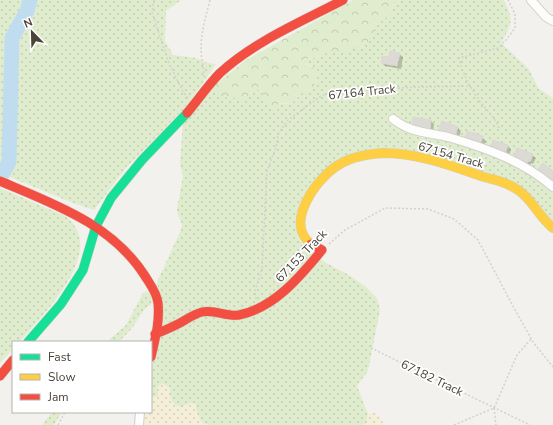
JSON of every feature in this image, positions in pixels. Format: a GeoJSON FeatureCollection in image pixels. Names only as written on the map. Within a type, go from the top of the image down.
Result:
{"type":"FeatureCollection","features":[{"type":"Feature","properties":{"kind":"street"},"geometry":{"type":"LineString","coordinates":[[29,341],[61,304],[71,290],[83,270],[96,226],[103,212],[130,174],[184,117],[219,74],[238,58],[290,27],[343,0]]}},
{"type":"Feature","properties":{"kind":"street"},"geometry":{"type":"LineString","coordinates":[[531,0],[546,17],[553,21]]}},
{"type":"Feature","properties":{"kind":"street"},"geometry":{"type":"LineString","coordinates":[[393,119],[410,128],[450,138],[503,156],[527,167],[553,187]]}},
{"type":"Feature","properties":{"kind":"street","name":"67154 Track"},"geometry":{"type":"LineString","coordinates":[[322,250],[312,246],[304,236],[301,222],[305,203],[321,179],[332,169],[356,156],[366,154],[397,154],[422,157],[440,161],[507,184],[523,194],[539,215],[553,228]]}},
{"type":"Feature","properties":{"kind":"street"},"geometry":{"type":"LineString","coordinates":[[0,182],[46,201],[96,226],[128,252],[144,272],[156,295],[158,303],[152,351]]}},
{"type":"Feature","properties":{"kind":"street","name":"67153 Track"},"geometry":{"type":"LineString","coordinates":[[155,334],[192,315],[204,311],[232,315],[246,314],[258,308],[282,293],[310,265],[322,250]]}},
{"type":"Feature","properties":{"kind":"street"},"geometry":{"type":"LineString","coordinates":[[0,376],[12,361]]}},
{"type":"Feature","properties":{"kind":"street"},"geometry":{"type":"LineString","coordinates":[[139,425],[140,413]]}},
{"type":"Feature","properties":{"kind":"path"},"geometry":{"type":"LineString","coordinates":[[154,0],[152,12],[168,61],[183,92],[194,104]]}},
{"type":"Feature","properties":{"kind":"path"},"geometry":{"type":"LineString","coordinates":[[204,92],[204,68],[201,50],[203,29],[210,0]]}},
{"type":"Feature","properties":{"kind":"path"},"geometry":{"type":"LineString","coordinates":[[500,128],[496,120],[481,103],[470,86],[462,71],[459,58],[498,48],[506,40],[515,28],[515,14],[508,0]]}},
{"type":"Feature","properties":{"kind":"path","name":"67164 Track"},"geometry":{"type":"LineString","coordinates":[[258,308],[256,291],[262,269],[267,170],[276,148],[278,134],[288,120],[321,96],[334,92],[418,87],[470,86]]}},
{"type":"Feature","properties":{"kind":"path","name":"67153 Track"},"geometry":{"type":"LineString","coordinates":[[322,250],[345,230],[385,208],[428,209],[454,219],[478,240],[531,338],[553,367]]}},
{"type":"Feature","properties":{"kind":"path"},"geometry":{"type":"LineString","coordinates":[[496,425],[494,408],[517,355],[531,338]]}},
{"type":"Feature","properties":{"kind":"path","name":"67182 Track"},"geometry":{"type":"LineString","coordinates":[[370,348],[530,425]]}},
{"type":"Feature","properties":{"kind":"path"},"geometry":{"type":"LineString","coordinates":[[454,425],[494,408]]}},
{"type":"Feature","properties":{"kind":"path"},"geometry":{"type":"LineString","coordinates":[[58,425],[64,413]]}},
{"type":"Feature","properties":{"kind":"green space"},"geometry":{"type":"Polygon","coordinates":[[[0,0],[181,0],[166,11],[165,41],[173,55],[196,58],[208,63],[216,64],[189,103],[126,168],[94,210],[0,173],[0,0]]]}},
{"type":"Feature","properties":{"kind":"green space"},"geometry":{"type":"Polygon","coordinates":[[[353,0],[395,0],[390,15],[379,22],[376,32],[367,43],[344,52],[325,52],[315,58],[305,59],[305,63],[316,70],[316,77],[314,86],[300,94],[296,100],[290,104],[280,103],[272,108],[264,103],[262,92],[257,89],[252,89],[248,97],[240,101],[230,96],[222,99],[220,98],[216,84],[246,60],[353,0]]]}},
{"type":"Feature","properties":{"kind":"green space"},"geometry":{"type":"Polygon","coordinates":[[[395,0],[504,0],[509,12],[510,22],[508,31],[501,43],[528,68],[539,89],[553,98],[553,224],[510,182],[368,151],[313,182],[303,196],[296,218],[298,238],[303,245],[326,263],[349,275],[365,286],[377,298],[380,310],[368,371],[357,386],[368,414],[366,423],[362,425],[208,425],[202,423],[197,413],[175,405],[169,396],[152,398],[152,369],[163,313],[157,282],[181,230],[182,224],[177,209],[183,176],[180,164],[183,122],[216,84],[230,96],[248,97],[252,89],[257,89],[262,92],[264,103],[290,104],[296,100],[300,94],[314,86],[316,77],[311,66],[305,63],[305,59],[315,58],[325,52],[344,52],[377,26],[379,22],[390,15],[395,0]]]}},
{"type":"Feature","properties":{"kind":"green space"},"geometry":{"type":"Polygon","coordinates":[[[0,188],[65,216],[77,230],[80,246],[77,263],[68,281],[56,299],[43,316],[20,341],[12,341],[12,350],[0,363],[0,188]]]}},
{"type":"Feature","properties":{"kind":"green space"},"geometry":{"type":"Polygon","coordinates":[[[147,291],[151,296],[152,303],[143,311],[133,327],[120,341],[109,341],[126,325],[143,293],[147,291]]]}},
{"type":"Feature","properties":{"kind":"green space"},"geometry":{"type":"Polygon","coordinates":[[[51,413],[61,413],[54,425],[42,425],[51,413]]]}},
{"type":"Feature","properties":{"kind":"sand"},"geometry":{"type":"Polygon","coordinates":[[[162,383],[170,388],[171,400],[181,408],[188,404],[196,404],[197,414],[202,423],[208,425],[143,425],[145,413],[152,413],[152,398],[158,396],[157,388],[162,383]]]}},
{"type":"Feature","properties":{"kind":"sand"},"geometry":{"type":"Polygon","coordinates":[[[374,412],[381,418],[384,425],[362,425],[366,423],[368,414],[374,412]]]}},
{"type":"Feature","properties":{"kind":"building"},"geometry":{"type":"Polygon","coordinates":[[[390,51],[400,53],[397,66],[381,63],[382,56],[389,57],[390,51]]]}},
{"type":"Feature","properties":{"kind":"building"},"geometry":{"type":"Polygon","coordinates":[[[413,117],[431,120],[430,130],[412,127],[413,117]]]}},
{"type":"Feature","properties":{"kind":"building"},"geometry":{"type":"Polygon","coordinates":[[[442,121],[458,127],[455,137],[438,132],[442,121]]]}},
{"type":"Feature","properties":{"kind":"building"},"geometry":{"type":"Polygon","coordinates":[[[467,131],[483,136],[480,145],[465,139],[467,131]]]}},
{"type":"Feature","properties":{"kind":"building"},"geometry":{"type":"Polygon","coordinates":[[[493,140],[508,145],[505,154],[490,149],[493,140]]]}},
{"type":"Feature","properties":{"kind":"building"},"geometry":{"type":"Polygon","coordinates":[[[517,148],[533,154],[530,162],[528,161],[527,163],[516,159],[517,156],[514,155],[517,148]]]}},
{"type":"Feature","properties":{"kind":"building"},"geometry":{"type":"Polygon","coordinates":[[[543,163],[553,171],[553,179],[551,181],[537,171],[543,163]]]}},
{"type":"Feature","properties":{"kind":"waterway"},"geometry":{"type":"LineString","coordinates":[[0,178],[9,162],[12,38],[27,11],[30,0]]}},
{"type":"Feature","properties":{"kind":"traffic: fast"},"geometry":{"type":"LineString","coordinates":[[29,341],[61,304],[83,270],[96,226],[111,198],[142,160],[187,113]]}},
{"type":"Feature","properties":{"kind":"traffic: slow"},"geometry":{"type":"LineString","coordinates":[[311,244],[303,235],[301,224],[302,213],[314,189],[322,179],[331,170],[345,161],[361,156],[384,153],[409,155],[435,161],[510,185],[523,194],[553,228]]}},
{"type":"Feature","properties":{"kind":"traffic: jam"},"geometry":{"type":"LineString","coordinates":[[187,113],[220,73],[248,51],[343,0]]}},
{"type":"Feature","properties":{"kind":"traffic: jam"},"geometry":{"type":"LineString","coordinates":[[0,181],[61,207],[99,229],[116,242],[132,258],[151,285],[157,299],[158,324],[152,353]]}},
{"type":"Feature","properties":{"kind":"traffic: jam"},"geometry":{"type":"LineString","coordinates":[[155,334],[202,312],[211,311],[230,315],[239,315],[264,306],[295,281],[322,250],[311,244]]}},
{"type":"Feature","properties":{"kind":"traffic: jam"},"geometry":{"type":"LineString","coordinates":[[0,376],[12,361]]}}]}
